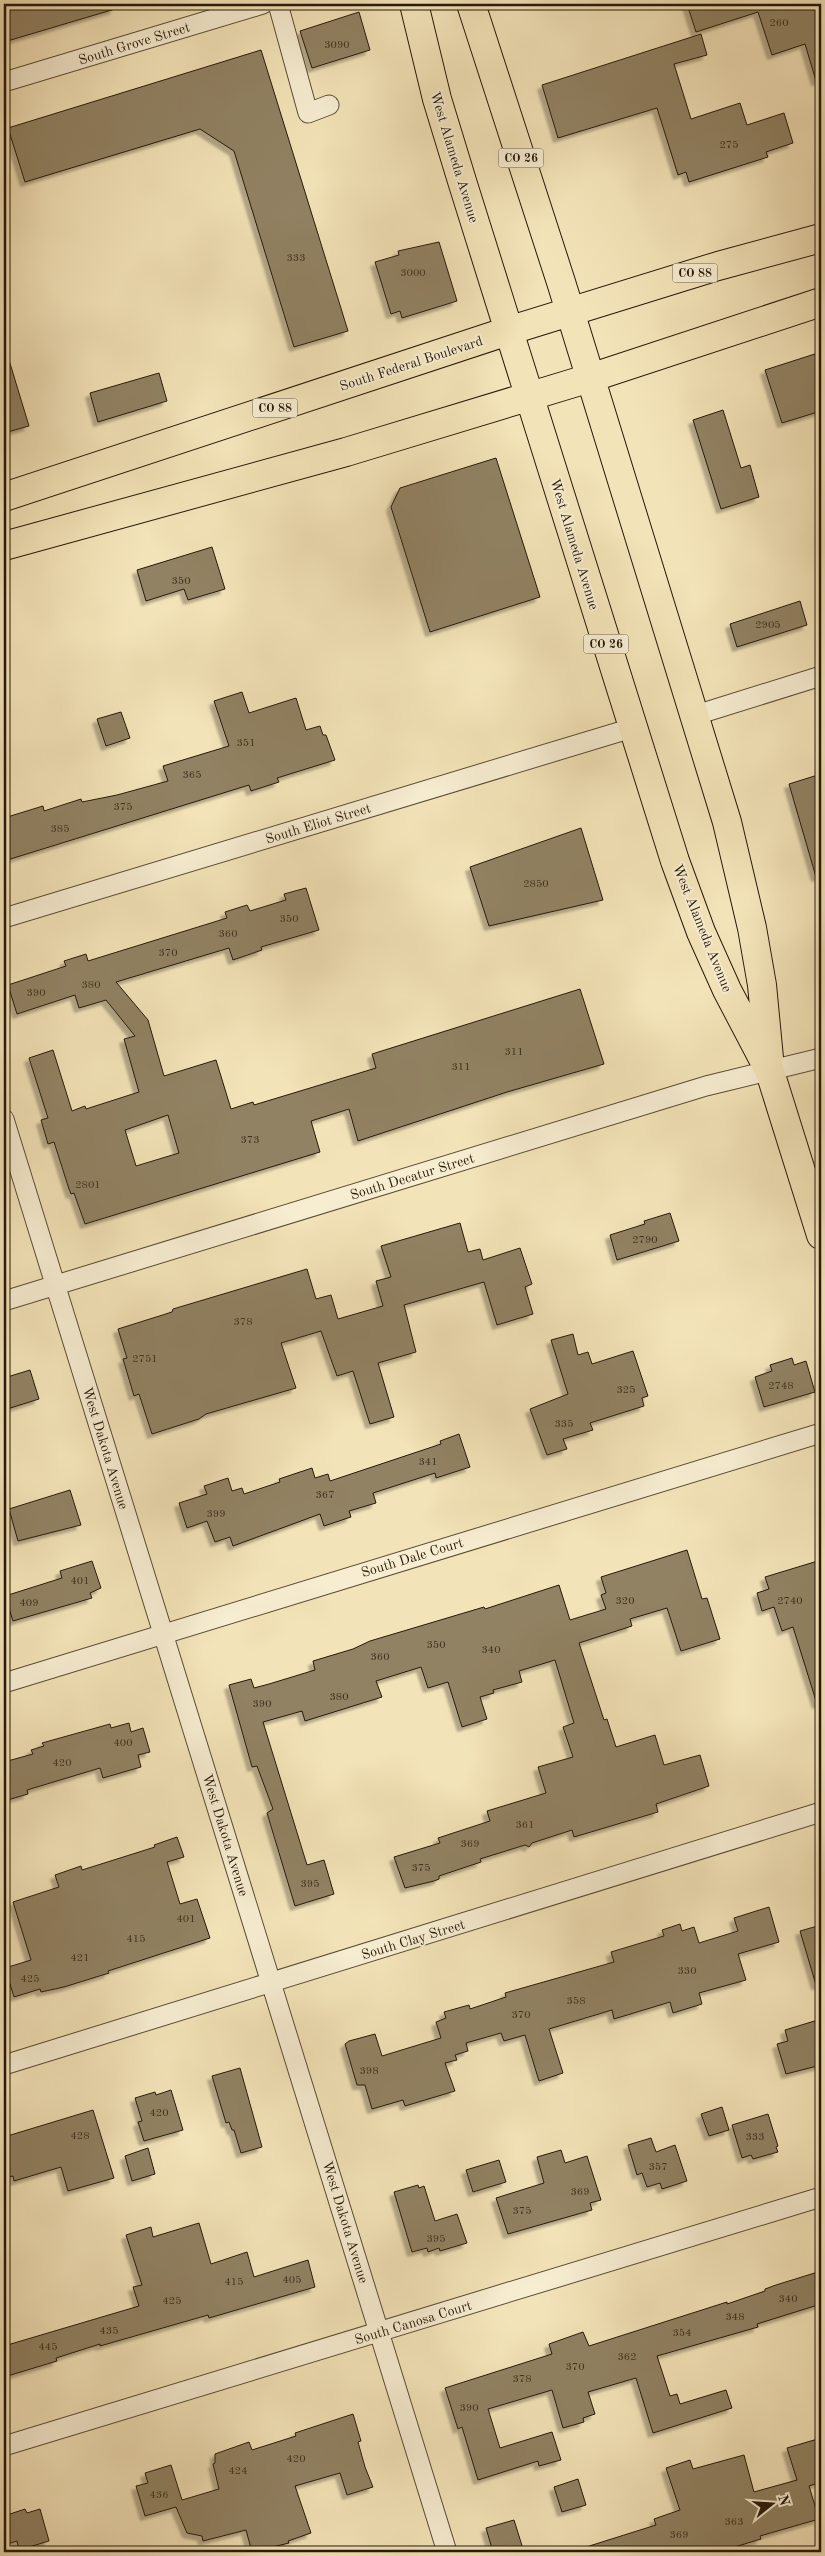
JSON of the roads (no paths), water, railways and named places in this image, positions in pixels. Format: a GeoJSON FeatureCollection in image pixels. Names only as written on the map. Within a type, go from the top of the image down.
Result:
{"type":"FeatureCollection","features":[{"type":"Feature","properties":{"kind":"main road","name":"West Alameda Avenue"},"geometry":{"type":"LineString","coordinates":[[414,4],[437,99],[675,861],[701,932],[770,1072],[821,1235]]}},
{"type":"Feature","properties":{"kind":"main road","name":"West Alameda Avenue"},"geometry":{"type":"LineString","coordinates":[[471,4],[570,312],[696,715],[727,822],[748,909],[762,985],[770,1072]]}},
{"type":"Feature","properties":{"kind":"main road","name":"South Federal Boulevard"},"geometry":{"type":"LineString","coordinates":[[4,497],[508,331],[718,266],[821,238]]}},
{"type":"Feature","properties":{"kind":"main road"},"geometry":{"type":"LineString","coordinates":[[4,546],[346,452],[590,378],[821,302]]}},
{"type":"Feature","properties":{"kind":"street","name":"South Grove Street"},"geometry":{"type":"LineString","coordinates":[[4,82],[263,4]]}},
{"type":"Feature","properties":{"kind":"street"},"geometry":{"type":"LineString","coordinates":[[278,4],[308,113],[329,105]]}},
{"type":"Feature","properties":{"kind":"street"},"geometry":{"type":"LineString","coordinates":[[696,715],[821,676]]}},
{"type":"Feature","properties":{"kind":"street","name":"South Eliot Street"},"geometry":{"type":"LineString","coordinates":[[4,918],[632,728]]}},
{"type":"Feature","properties":{"kind":"street","name":"South Decatur Street"},"geometry":{"type":"LineString","coordinates":[[4,1301],[706,1086],[770,1072],[821,1058]]}},
{"type":"Feature","properties":{"kind":"street","name":"West Dakota Avenue"},"geometry":{"type":"LineString","coordinates":[[4,1118],[447,2552]]}},
{"type":"Feature","properties":{"kind":"street","name":"South Dale Court"},"geometry":{"type":"LineString","coordinates":[[4,1682],[821,1433]]}},
{"type":"Feature","properties":{"kind":"street","name":"South Clay Street"},"geometry":{"type":"LineString","coordinates":[[4,2064],[821,1812]]}},
{"type":"Feature","properties":{"kind":"street","name":"South Canosa Court"},"geometry":{"type":"LineString","coordinates":[[4,2446],[821,2197]]}}]}
